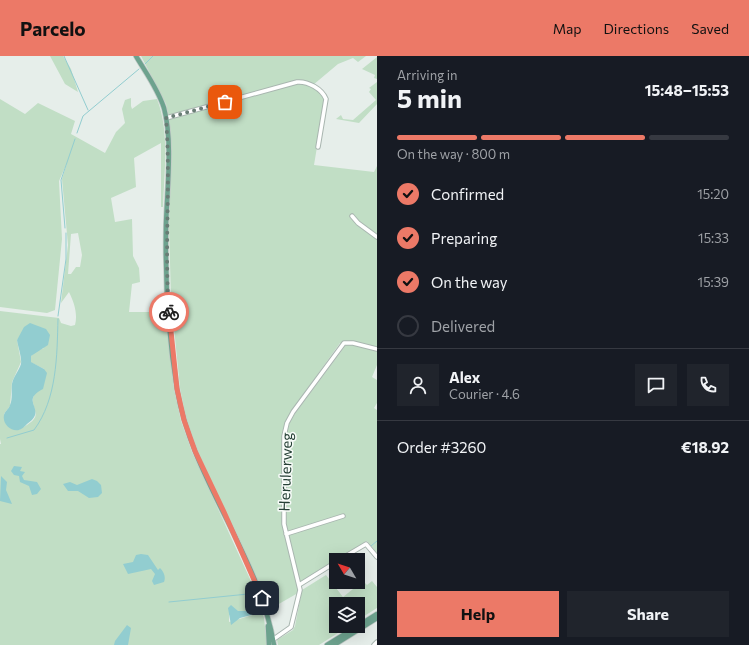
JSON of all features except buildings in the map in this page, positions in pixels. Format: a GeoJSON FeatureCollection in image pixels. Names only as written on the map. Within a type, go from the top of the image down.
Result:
{"type":"FeatureCollection","features":[{"type":"Feature","properties":{"kind":"main road"},"geometry":{"type":"LineString","coordinates":[[136,56],[159,96],[166,118],[168,143],[166,239],[168,291],[177,389],[184,420],[195,451],[264,603],[274,645]]}},
{"type":"Feature","properties":{"kind":"main road"},"geometry":{"type":"LineString","coordinates":[[365,622],[377,614]]}},
{"type":"Feature","properties":{"kind":"main road"},"geometry":{"type":"LineString","coordinates":[[268,618],[269,645]]}},
{"type":"Feature","properties":{"kind":"main road"},"geometry":{"type":"LineString","coordinates":[[334,645],[377,618]]}},
{"type":"Feature","properties":{"kind":"main road"},"geometry":{"type":"LineString","coordinates":[[327,645],[347,633]]}},
{"type":"Feature","properties":{"kind":"street"},"geometry":{"type":"LineString","coordinates":[[166,118],[297,82],[305,82],[323,93],[326,99],[318,148]]}},
{"type":"Feature","properties":{"kind":"street"},"geometry":{"type":"LineString","coordinates":[[352,216],[358,223],[377,237]]}},
{"type":"Feature","properties":{"kind":"street","name":"Herulerweg"},"geometry":{"type":"LineString","coordinates":[[269,645],[273,639],[288,630],[292,625],[299,598],[299,585],[283,518],[283,444],[290,418],[344,343],[353,342],[377,349]]}},
{"type":"Feature","properties":{"kind":"street"},"geometry":{"type":"LineString","coordinates":[[286,534],[343,516]]}},
{"type":"Feature","properties":{"kind":"street"},"geometry":{"type":"LineString","coordinates":[[351,553],[366,544],[377,557]]}},
{"type":"Feature","properties":{"kind":"street"},"geometry":{"type":"LineString","coordinates":[[299,585],[329,566]]}},
{"type":"Feature","properties":{"kind":"street"},"geometry":{"type":"LineString","coordinates":[[268,635],[273,639]]}},
{"type":"Feature","properties":{"kind":"street"},"geometry":{"type":"LineString","coordinates":[[374,645],[377,642]]}},
{"type":"Feature","properties":{"kind":"green space"},"geometry":{"type":"Polygon","coordinates":[[[50,56],[63,56],[71,69],[78,92],[65,84],[50,56]]]}},
{"type":"Feature","properties":{"kind":"green space"},"geometry":{"type":"Polygon","coordinates":[[[141,56],[366,56],[358,62],[353,58],[338,64],[313,85],[325,99],[314,165],[374,172],[377,166],[377,365],[372,377],[377,380],[377,403],[374,408],[377,410],[377,553],[367,541],[347,553],[329,553],[329,564],[300,582],[286,532],[285,436],[294,415],[346,345],[340,343],[292,410],[283,431],[282,522],[298,584],[298,593],[270,609],[197,450],[186,419],[180,388],[171,298],[169,227],[171,143],[166,104],[141,56]]]}},
{"type":"Feature","properties":{"kind":"green space"},"geometry":{"type":"Polygon","coordinates":[[[377,57],[377,79],[374,78],[375,75],[362,69],[377,57]]]}},
{"type":"Feature","properties":{"kind":"green space"},"geometry":{"type":"Polygon","coordinates":[[[377,82],[377,104],[359,123],[336,119],[341,115],[343,119],[353,120],[376,100],[369,92],[371,89],[369,88],[377,82]]]}},
{"type":"Feature","properties":{"kind":"green space"},"geometry":{"type":"Polygon","coordinates":[[[131,98],[132,109],[143,101],[157,99],[164,125],[165,138],[163,207],[161,207],[161,143],[134,158],[136,187],[111,198],[115,222],[132,219],[133,256],[139,268],[140,282],[132,284],[129,312],[166,312],[174,389],[181,421],[192,452],[255,590],[264,618],[267,645],[0,645],[0,311],[59,318],[61,323],[71,326],[75,325],[76,312],[69,292],[61,303],[68,245],[62,179],[67,163],[59,181],[62,239],[55,310],[47,313],[0,307],[0,99],[25,114],[38,103],[75,121],[71,134],[105,153],[116,132],[125,123],[122,109],[125,100],[131,98]],[[78,233],[71,234],[68,274],[71,274],[76,267],[80,267],[82,255],[78,233]],[[23,332],[17,340],[21,362],[12,382],[10,406],[4,414],[19,430],[34,420],[36,414],[33,398],[44,369],[30,362],[31,356],[36,351],[44,348],[23,332]],[[257,609],[229,615],[229,622],[259,613],[257,609]]]}},
{"type":"Feature","properties":{"kind":"green space"},"geometry":{"type":"Polygon","coordinates":[[[326,575],[329,579],[329,589],[337,589],[343,597],[329,597],[329,633],[338,633],[319,645],[278,645],[277,640],[293,630],[295,626],[302,590],[326,575]]]}},
{"type":"Feature","properties":{"kind":"green space"},"geometry":{"type":"Polygon","coordinates":[[[372,581],[377,587],[377,608],[365,616],[365,597],[343,597],[353,589],[365,589],[365,583],[367,585],[372,581]]]}},
{"type":"Feature","properties":{"kind":"water"},"geometry":{"type":"Polygon","coordinates":[[[30,323],[46,329],[50,335],[48,345],[31,356],[31,362],[44,369],[47,373],[43,389],[33,398],[35,414],[33,419],[19,430],[13,430],[8,427],[4,421],[4,415],[11,402],[13,381],[21,364],[17,340],[24,327],[30,323]]]}},
{"type":"Feature","properties":{"kind":"water"},"geometry":{"type":"Polygon","coordinates":[[[14,466],[22,467],[20,471],[25,472],[22,476],[24,480],[37,482],[41,489],[37,494],[32,495],[29,486],[20,482],[19,476],[14,475],[11,471],[14,466]]]}},
{"type":"Feature","properties":{"kind":"water"},"geometry":{"type":"Polygon","coordinates":[[[1,476],[7,482],[6,490],[12,504],[0,501],[1,476]]]}},
{"type":"Feature","properties":{"kind":"water"},"geometry":{"type":"Polygon","coordinates":[[[92,479],[101,485],[102,493],[98,497],[89,498],[78,491],[68,491],[63,484],[70,482],[77,485],[92,479]]]}},
{"type":"Feature","properties":{"kind":"water"},"geometry":{"type":"Polygon","coordinates":[[[136,555],[148,555],[158,570],[160,568],[165,576],[164,582],[154,585],[152,581],[155,574],[151,569],[128,574],[123,564],[133,562],[136,555]]]}},
{"type":"Feature","properties":{"kind":"water"},"geometry":{"type":"Polygon","coordinates":[[[231,605],[238,611],[252,611],[258,609],[259,613],[240,618],[231,625],[228,608],[231,605]]]}},
{"type":"Feature","properties":{"kind":"water"},"geometry":{"type":"Polygon","coordinates":[[[127,625],[131,628],[128,645],[114,645],[115,641],[127,625]]]}},
{"type":"Feature","properties":{"kind":"waterway"},"geometry":{"type":"LineString","coordinates":[[64,56],[88,110]]}},
{"type":"Feature","properties":{"kind":"waterway"},"geometry":{"type":"LineString","coordinates":[[145,64],[153,56]]}},
{"type":"Feature","properties":{"kind":"waterway"},"geometry":{"type":"LineString","coordinates":[[77,133],[83,116],[139,69]]}},
{"type":"Feature","properties":{"kind":"waterway"},"geometry":{"type":"LineString","coordinates":[[65,228],[61,180],[75,139]]}},
{"type":"Feature","properties":{"kind":"waterway"},"geometry":{"type":"LineString","coordinates":[[58,316],[66,259],[66,233]]}},
{"type":"Feature","properties":{"kind":"waterway"},"geometry":{"type":"LineString","coordinates":[[7,438],[34,430],[42,418],[54,377],[58,319]]}},
{"type":"Feature","properties":{"kind":"waterway"},"geometry":{"type":"LineString","coordinates":[[371,546],[377,541]]}},
{"type":"Feature","properties":{"kind":"waterway"},"geometry":{"type":"LineString","coordinates":[[169,602],[248,594]]}},
{"type":"Feature","properties":{"kind":"way so far"},"geometry":{"type":"LineString","coordinates":[[169,312],[166,239],[168,143],[166,118],[225,102]]}},
{"type":"Feature","properties":{"kind":"route"},"geometry":{"type":"LineString","coordinates":[[169,312],[177,389],[184,420],[195,451],[262,598]]}}]}
